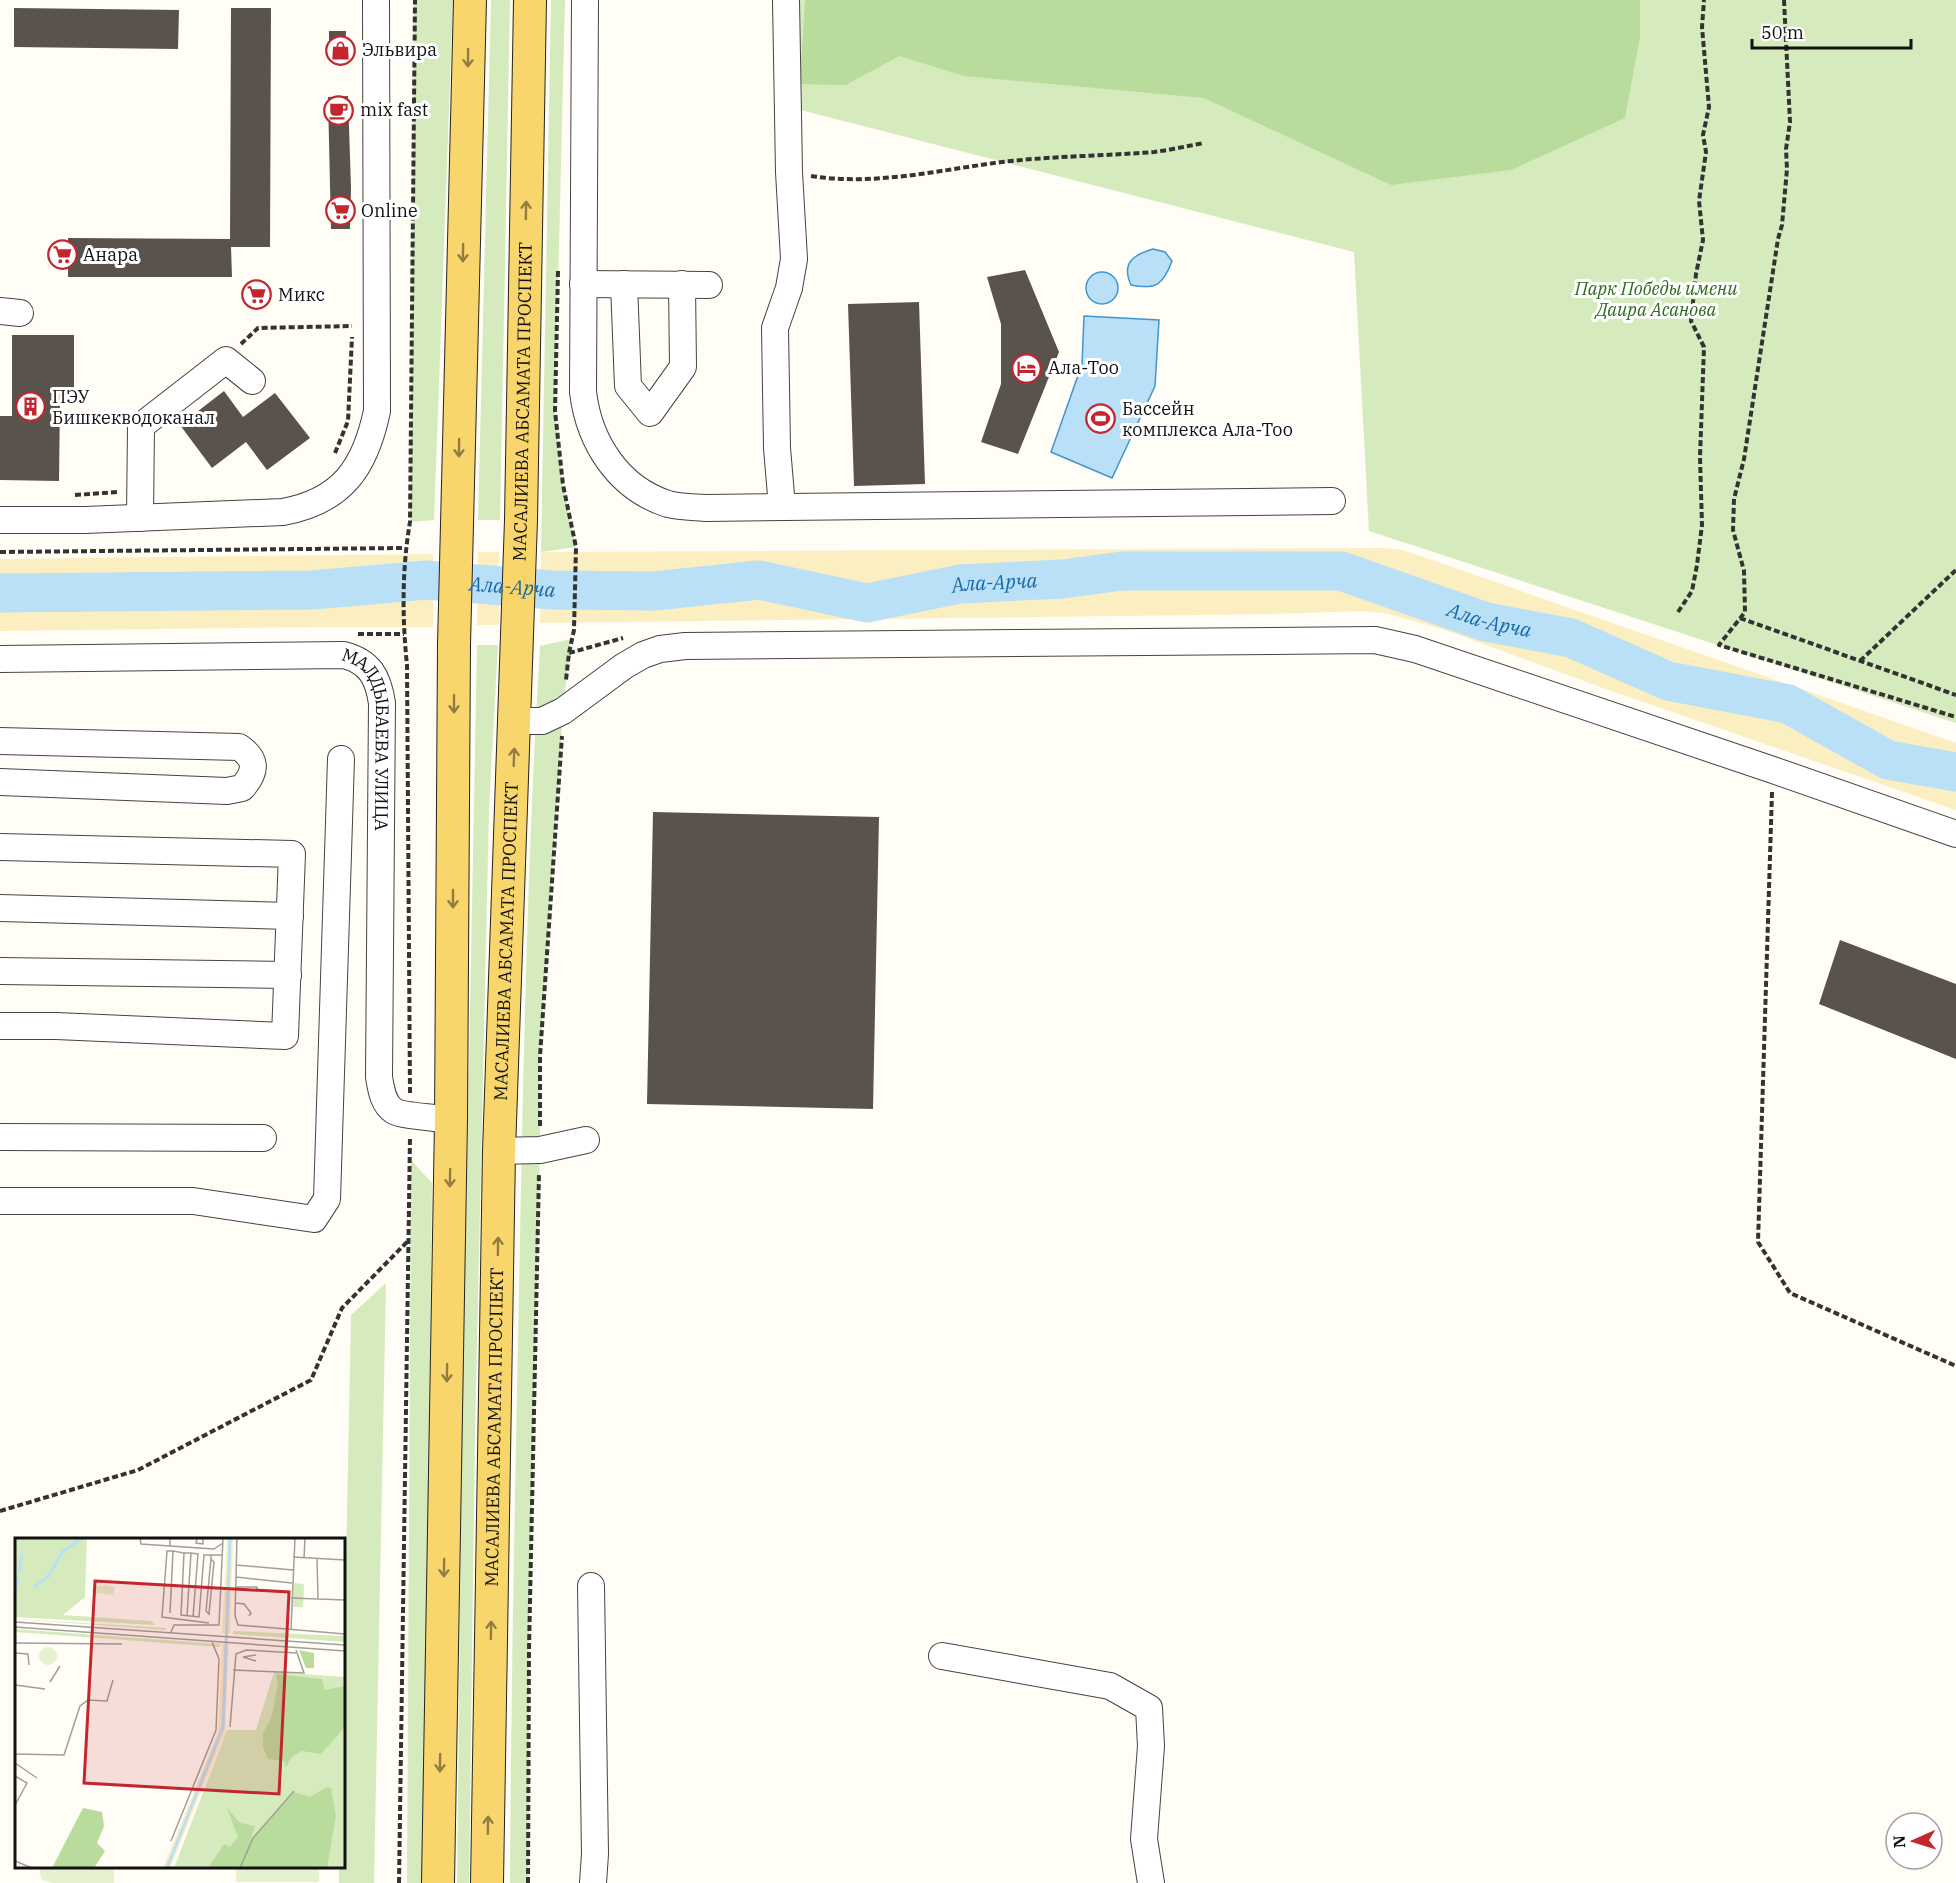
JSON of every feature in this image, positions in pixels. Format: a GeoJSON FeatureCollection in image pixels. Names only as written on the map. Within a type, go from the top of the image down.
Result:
{"type":"FeatureCollection","features":[{"type":"Feature","properties":{"kind":"main road"},"geometry":{"type":"LineString","coordinates":[[438,1883],[452,1120],[454,645],[470,0]]}},
{"type":"Feature","properties":{"kind":"main road","name":"МАСАЛИЕВА АБСАМАТА ПРОСПЕКТ"},"geometry":{"type":"LineString","coordinates":[[487,1883],[499,1151],[521,520],[530,0]]}},
{"type":"Feature","properties":{"kind":"street"},"geometry":{"type":"LineString","coordinates":[[0,520],[140,518],[290,511],[313,504],[341,485],[352,472],[369,445],[377,411],[379,387],[376,0]]}},
{"type":"Feature","properties":{"kind":"street"},"geometry":{"type":"LineString","coordinates":[[585,0],[583,284],[585,412],[597,442],[615,471],[648,495],[671,505],[705,508],[1332,501]]}},
{"type":"Feature","properties":{"kind":"street"},"geometry":{"type":"LineString","coordinates":[[782,507],[777,448],[774,328],[789,288],[794,259],[789,172],[786,0]]}},
{"type":"Feature","properties":{"kind":"street"},"geometry":{"type":"LineString","coordinates":[[583,284],[709,285]]}},
{"type":"Feature","properties":{"kind":"street"},"geometry":{"type":"LineString","coordinates":[[624,284],[628,386],[650,412],[683,367],[682,284]]}},
{"type":"Feature","properties":{"kind":"street"},"geometry":{"type":"LineString","coordinates":[[140,518],[141,426],[226,360],[252,381]]}},
{"type":"Feature","properties":{"kind":"street"},"geometry":{"type":"LineString","coordinates":[[515,721],[542,721],[563,711],[607,678],[643,655],[660,649],[685,646],[1375,640],[1415,649],[1956,834]]}},
{"type":"Feature","properties":{"kind":"street","name":"МАЛДЫБАЕВА УЛИЦА"},"geometry":{"type":"LineString","coordinates":[[0,658],[344,655],[357,658],[367,666],[375,676],[380,688],[382,703],[379,1077],[381,1093],[395,1112],[452,1120]]}},
{"type":"Feature","properties":{"kind":"street"},"geometry":{"type":"LineString","coordinates":[[0,741],[240,747],[249,753],[254,765],[251,778],[242,788],[226,791],[0,782]]}},
{"type":"Feature","properties":{"kind":"street"},"geometry":{"type":"LineString","coordinates":[[0,1201],[193,1201],[314,1220],[327,1199],[340,759]]}},
{"type":"Feature","properties":{"kind":"street"},"geometry":{"type":"LineString","coordinates":[[0,847],[292,854],[285,1036],[56,1026],[0,1026]]}},
{"type":"Feature","properties":{"kind":"street"},"geometry":{"type":"LineString","coordinates":[[0,908],[290,916]]}},
{"type":"Feature","properties":{"kind":"street"},"geometry":{"type":"LineString","coordinates":[[0,971],[288,975]]}},
{"type":"Feature","properties":{"kind":"street"},"geometry":{"type":"LineString","coordinates":[[0,1137],[262,1138]]}},
{"type":"Feature","properties":{"kind":"street"},"geometry":{"type":"LineString","coordinates":[[499,1151],[540,1150],[586,1140]]}},
{"type":"Feature","properties":{"kind":"street"},"geometry":{"type":"LineString","coordinates":[[591,1586],[595,1854],[592,1883]]}},
{"type":"Feature","properties":{"kind":"street"},"geometry":{"type":"LineString","coordinates":[[942,1656],[1110,1686],[1149,1708],[1151,1746],[1144,1839],[1150,1883]]}},
{"type":"Feature","properties":{"kind":"path"},"geometry":{"type":"LineString","coordinates":[[399,1883],[410,1114],[407,665],[404,634],[405,548],[410,522],[415,0]]}},
{"type":"Feature","properties":{"kind":"path"},"geometry":{"type":"LineString","coordinates":[[1678,612],[1692,591],[1702,525],[1700,457],[1704,347],[1691,321],[1696,274],[1703,240],[1699,201],[1706,152],[1703,135],[1708,107],[1702,27],[1704,0]]}},
{"type":"Feature","properties":{"kind":"path"},"geometry":{"type":"LineString","coordinates":[[1784,0],[1790,122],[1786,149],[1787,169],[1782,225],[1744,459],[1734,500],[1733,530],[1744,571],[1745,612],[1719,645],[1956,717]]}},
{"type":"Feature","properties":{"kind":"path"},"geometry":{"type":"LineString","coordinates":[[789,172],[835,179],[870,179],[1003,162],[1156,151],[1204,143]]}},
{"type":"Feature","properties":{"kind":"path"},"geometry":{"type":"LineString","coordinates":[[332,458],[348,421],[352,318]]}},
{"type":"Feature","properties":{"kind":"path"},"geometry":{"type":"LineString","coordinates":[[226,360],[258,328],[352,326]]}},
{"type":"Feature","properties":{"kind":"path"},"geometry":{"type":"LineString","coordinates":[[65,495],[140,491]]}},
{"type":"Feature","properties":{"kind":"path"},"geometry":{"type":"LineString","coordinates":[[528,1883],[529,1649],[540,1056],[563,711],[569,653],[574,630],[576,547]]}},
{"type":"Feature","properties":{"kind":"path"},"geometry":{"type":"LineString","coordinates":[[0,552],[405,548]]}},
{"type":"Feature","properties":{"kind":"path"},"geometry":{"type":"LineString","coordinates":[[1860,661],[1956,570]]}},
{"type":"Feature","properties":{"kind":"path"},"geometry":{"type":"LineString","coordinates":[[1740,618],[1956,695]]}},
{"type":"Feature","properties":{"kind":"path"},"geometry":{"type":"LineString","coordinates":[[383,634],[404,634]]}},
{"type":"Feature","properties":{"kind":"path"},"geometry":{"type":"LineString","coordinates":[[569,653],[628,637]]}},
{"type":"Feature","properties":{"kind":"path"},"geometry":{"type":"LineString","coordinates":[[1773,770],[1758,1242],[1790,1293],[1956,1366]]}},
{"type":"Feature","properties":{"kind":"path"},"geometry":{"type":"LineString","coordinates":[[0,1511],[138,1470],[311,1380],[342,1308],[409,1239]]}},
{"type":"Feature","properties":{"kind":"green space"},"geometry":{"type":"Polygon","coordinates":[[[414,0],[453,0],[434,520],[410,522],[414,0]]]}},
{"type":"Feature","properties":{"kind":"green space"},"geometry":{"type":"Polygon","coordinates":[[[491,0],[510,0],[500,520],[478,520],[491,0]]]}},
{"type":"Feature","properties":{"kind":"green space"},"geometry":{"type":"Polygon","coordinates":[[[551,0],[565,0],[555,411],[563,485],[576,547],[541,552],[551,0]]]}},
{"type":"Feature","properties":{"kind":"green space","name":"Парк Победы имени Даира Асанова"},"geometry":{"type":"Polygon","coordinates":[[[787,0],[1956,0],[1956,723],[1369,531],[1354,252],[785,106],[787,0]]]}},
{"type":"Feature","properties":{"kind":"green space"},"geometry":{"type":"Polygon","coordinates":[[[805,0],[1640,0],[1640,37],[1625,118],[1511,170],[1391,185],[1204,98],[964,76],[899,56],[846,85],[800,84],[805,0]]]}},
{"type":"Feature","properties":{"kind":"green space"},"geometry":{"type":"Polygon","coordinates":[[[571,639],[563,711],[540,1056],[529,1649],[529,1883],[510,1883],[522,1131],[536,727],[540,646],[571,639]]]}},
{"type":"Feature","properties":{"kind":"green space"},"geometry":{"type":"Polygon","coordinates":[[[477,645],[498,645],[489,808],[475,1432],[469,1883],[457,1883],[462,1432],[477,645]]]}},
{"type":"Feature","properties":{"kind":"green space"},"geometry":{"type":"Polygon","coordinates":[[[411,1160],[432,1183],[424,1883],[407,1883],[411,1160]]]}},
{"type":"Feature","properties":{"kind":"green space"},"geometry":{"type":"Polygon","coordinates":[[[386,1283],[374,1883],[339,1883],[339,1868],[345,1868],[345,1612],[351,1315],[386,1283]]]}},
{"type":"Feature","properties":{"kind":"green space"},"geometry":{"type":"Polygon","coordinates":[[[39,1868],[114,1868],[114,1883],[52,1883],[41,1879],[39,1868]]]}},
{"type":"Feature","properties":{"kind":"green space"},"geometry":{"type":"Polygon","coordinates":[[[236,1868],[319,1868],[319,1882],[236,1882],[236,1868]]]}},
{"type":"Feature","properties":{"kind":"sand"},"geometry":{"type":"Polygon","coordinates":[[[1379,548],[1409,552],[1956,743],[1956,810],[1603,688],[1445,630],[1389,614],[1363,611],[540,623],[541,552],[1379,548]]]}},
{"type":"Feature","properties":{"kind":"sand"},"geometry":{"type":"Polygon","coordinates":[[[478,552],[499,552],[499,625],[477,625],[478,552]]]}},
{"type":"Feature","properties":{"kind":"sand"},"geometry":{"type":"Polygon","coordinates":[[[433,554],[433,627],[0,631],[0,559],[433,554]]]}},
{"type":"Feature","properties":{"kind":"water"},"geometry":{"type":"Polygon","coordinates":[[[1153,249],[1165,252],[1172,261],[1165,276],[1153,286],[1131,285],[1127,271],[1131,261],[1140,254],[1153,249]]]}},
{"type":"Feature","properties":{"kind":"water"},"geometry":{"type":"Polygon","coordinates":[[[1102,272],[1114,276],[1118,288],[1114,300],[1102,304],[1090,300],[1086,288],[1090,276],[1102,272]]]}},
{"type":"Feature","properties":{"kind":"water","name":"Бассейн комплекса Ала-Тоо"},"geometry":{"type":"Polygon","coordinates":[[[1084,316],[1159,320],[1155,386],[1112,478],[1051,452],[1082,364],[1084,316]]]}},
{"type":"Feature","properties":{"kind":"building"},"geometry":{"type":"Polygon","coordinates":[[[14,8],[179,10],[178,49],[14,47],[14,8]]]}},
{"type":"Feature","properties":{"kind":"building"},"geometry":{"type":"Polygon","coordinates":[[[231,8],[271,8],[270,247],[231,247],[232,277],[68,277],[68,264],[56,263],[56,247],[68,247],[68,238],[230,239],[231,8]]]}},
{"type":"Feature","properties":{"kind":"building"},"geometry":{"type":"Polygon","coordinates":[[[329,31],[346,31],[345,57],[329,57],[329,31]]]}},
{"type":"Feature","properties":{"kind":"building"},"geometry":{"type":"Polygon","coordinates":[[[348,96],[350,229],[331,229],[328,97],[348,96]]]}},
{"type":"Feature","properties":{"kind":"building","name":"Ала-Тоо"},"geometry":{"type":"Polygon","coordinates":[[[1025,270],[1059,352],[1018,454],[981,442],[1001,384],[1001,324],[987,277],[1025,270]]]}},
{"type":"Feature","properties":{"kind":"building"},"geometry":{"type":"Polygon","coordinates":[[[919,302],[925,484],[854,486],[848,304],[919,302]]]}},
{"type":"Feature","properties":{"kind":"building","name":"ПЭУ Бишкекводоканал"},"geometry":{"type":"Polygon","coordinates":[[[12,335],[74,335],[74,399],[60,399],[59,481],[0,480],[0,416],[12,416],[12,335]]]}},
{"type":"Feature","properties":{"kind":"building"},"geometry":{"type":"Polygon","coordinates":[[[224,391],[243,417],[275,393],[310,438],[267,470],[246,442],[212,468],[180,425],[224,391]]]}},
{"type":"Feature","properties":{"kind":"building"},"geometry":{"type":"Polygon","coordinates":[[[653,812],[879,817],[873,1109],[647,1104],[653,812]]]}},
{"type":"Feature","properties":{"kind":"building"},"geometry":{"type":"Polygon","coordinates":[[[1840,940],[1956,984],[1956,1059],[1819,1004],[1840,940]]]}},
{"type":"Feature","properties":{"kind":"waterway","name":"Ала-Арча"},"geometry":{"type":"LineString","coordinates":[[0,593],[313,590],[426,580],[553,590],[654,591],[759,580],[867,603],[960,584],[1062,579],[1122,571],[1341,571],[1486,622],[1571,638],[1668,681],[1788,704],[1888,760],[1956,772]]}},
{"type":"Feature","properties":{"kind":"place","name":"Эльвира"},"geometry":{"type":"Point","coordinates":[341,50]}},
{"type":"Feature","properties":{"kind":"place","name":"mix fast"},"geometry":{"type":"Point","coordinates":[339,110]}},
{"type":"Feature","properties":{"kind":"place","name":"Online"},"geometry":{"type":"Point","coordinates":[340,211]}},
{"type":"Feature","properties":{"kind":"place","name":"Анара"},"geometry":{"type":"Point","coordinates":[62,255]}},
{"type":"Feature","properties":{"kind":"place","name":"Микс"},"geometry":{"type":"Point","coordinates":[257,295]}},
{"type":"Feature","properties":{"kind":"place","name":"Ала-Тоо"},"geometry":{"type":"Point","coordinates":[1027,368]}},
{"type":"Feature","properties":{"kind":"place","name":"ПЭУ Бишкекводоканал"},"geometry":{"type":"Point","coordinates":[31,407]}},
{"type":"Feature","properties":{"kind":"place","name":"Бассейн комплекса Ала-Тоо"},"geometry":{"type":"Point","coordinates":[1101,419]}}]}
